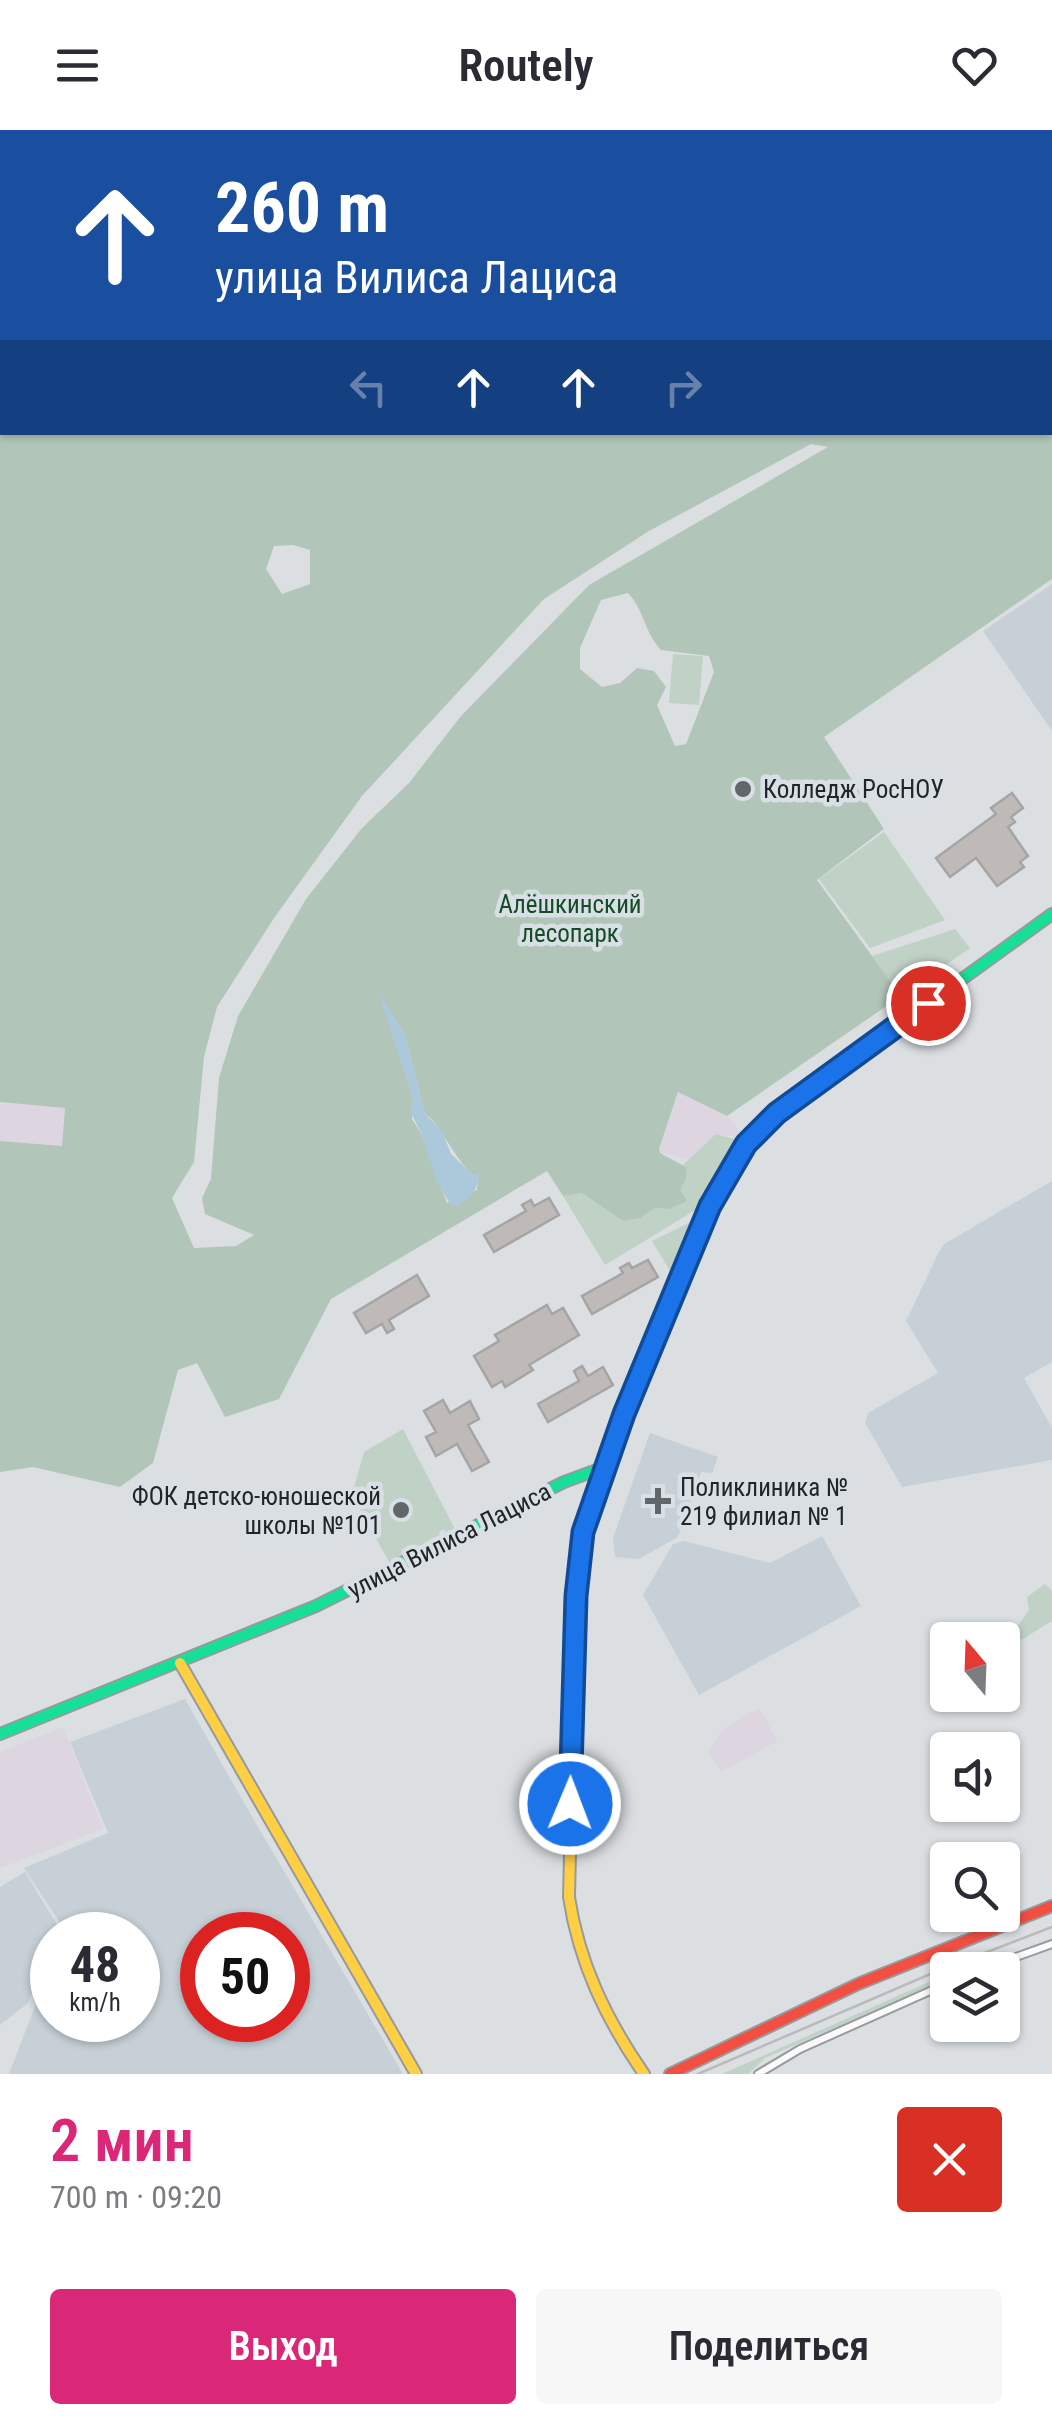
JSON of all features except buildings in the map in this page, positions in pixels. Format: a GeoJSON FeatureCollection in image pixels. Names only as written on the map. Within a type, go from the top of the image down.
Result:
{"type":"FeatureCollection","features":[{"type":"Feature","properties":{"kind":"main road"},"geometry":{"type":"LineString","coordinates":[[644,2074],[588,1974],[574,1933],[569,1897],[576,1596],[583,1532],[605,1467],[710,1206],[746,1144],[797,1098],[1052,914]]}},
{"type":"Feature","properties":{"kind":"main road","name":"улица Вилиса Лациса"},"geometry":{"type":"LineString","coordinates":[[0,1734],[316,1606],[564,1482],[605,1467]]}},
{"type":"Feature","properties":{"kind":"main road"},"geometry":{"type":"LineString","coordinates":[[180,1663],[416,2074]]}},
{"type":"Feature","properties":{"kind":"main road"},"geometry":{"type":"LineString","coordinates":[[670,2074],[884,1972],[1052,1906]]}},
{"type":"Feature","properties":{"kind":"street"},"geometry":{"type":"LineString","coordinates":[[1020,1956],[1052,1944]]}},
{"type":"Feature","properties":{"kind":"street"},"geometry":{"type":"LineString","coordinates":[[758,2074],[800,2049],[930,1991]]}},
{"type":"Feature","properties":{"kind":"shaded area"},"geometry":{"type":"Polygon","coordinates":[[[1052,584],[1052,731],[983,631],[1052,584]]]}},
{"type":"Feature","properties":{"kind":"shaded area"},"geometry":{"type":"Polygon","coordinates":[[[680,1090],[727,1116],[741,1132],[736,1137],[716,1134],[701,1164],[658,1151],[680,1090]]]}},
{"type":"Feature","properties":{"kind":"shaded area"},"geometry":{"type":"Polygon","coordinates":[[[0,1102],[65,1107],[62,1146],[0,1141],[0,1102]]]}},
{"type":"Feature","properties":{"kind":"shaded area"},"geometry":{"type":"Polygon","coordinates":[[[1052,1181],[1052,1362],[1024,1378],[1052,1428],[1052,1460],[902,1487],[865,1423],[868,1413],[938,1373],[906,1321],[939,1252],[944,1244],[1052,1181]]]}},
{"type":"Feature","properties":{"kind":"shaded area","name":"Поликлиника № 219 филиал № 1"},"geometry":{"type":"Polygon","coordinates":[[[650,1433],[718,1457],[712,1473],[701,1472],[678,1537],[639,1559],[615,1557],[613,1538],[650,1433]]]}},
{"type":"Feature","properties":{"kind":"shaded area"},"geometry":{"type":"Polygon","coordinates":[[[822,1536],[861,1606],[699,1695],[643,1595],[673,1544],[684,1541],[770,1563],[822,1536]]]}},
{"type":"Feature","properties":{"kind":"shaded area"},"geometry":{"type":"Polygon","coordinates":[[[185,1699],[308,1912],[180,1912],[180,2042],[310,2042],[310,1915],[403,2074],[9,2074],[30,2019],[30,2042],[160,2042],[160,1912],[53,1912],[24,1868],[108,1833],[70,1742],[185,1699]]]}},
{"type":"Feature","properties":{"kind":"shaded area"},"geometry":{"type":"Polygon","coordinates":[[[759,1708],[778,1741],[721,1772],[709,1752],[721,1730],[759,1708]]]}},
{"type":"Feature","properties":{"kind":"shaded area"},"geometry":{"type":"Polygon","coordinates":[[[63,1727],[103,1829],[0,1868],[0,1752],[63,1727]]]}},
{"type":"Feature","properties":{"kind":"shaded area"},"geometry":{"type":"Polygon","coordinates":[[[25,1872],[49,1912],[30,1912],[30,1998],[0,2025],[0,1887],[25,1872]]]}},
{"type":"Feature","properties":{"kind":"green space","name":"Алёшкинский лесопарк"},"geometry":{"type":"Polygon","coordinates":[[[0,435],[1052,435],[1052,579],[824,737],[884,829],[817,880],[901,996],[727,1116],[678,1092],[659,1149],[686,1167],[680,1190],[687,1201],[669,1209],[654,1208],[641,1218],[623,1221],[582,1193],[563,1196],[547,1171],[331,1299],[279,1399],[225,1417],[197,1363],[178,1370],[153,1463],[120,1487],[33,1467],[0,1472],[0,1141],[62,1146],[65,1108],[0,1102],[0,435]],[[811,444],[649,531],[544,599],[362,796],[274,918],[217,1007],[204,1057],[194,1162],[172,1198],[194,1248],[236,1246],[254,1235],[205,1214],[202,1198],[211,1179],[219,1078],[238,1016],[306,899],[362,828],[409,783],[461,716],[589,585],[828,447],[811,444]],[[293,545],[274,546],[266,569],[282,594],[310,584],[310,550],[293,545]],[[628,593],[601,600],[580,648],[580,669],[602,687],[620,683],[637,668],[654,671],[666,687],[657,705],[675,746],[686,744],[714,672],[709,656],[661,650],[628,593]],[[381,997],[413,1099],[412,1119],[422,1135],[447,1203],[477,1190],[479,1172],[474,1176],[467,1169],[425,1114],[405,1035],[381,997]]]}},
{"type":"Feature","properties":{"kind":"green space"},"geometry":{"type":"Polygon","coordinates":[[[673,654],[703,656],[699,705],[669,703],[673,654]]]}},
{"type":"Feature","properties":{"kind":"green space"},"geometry":{"type":"Polygon","coordinates":[[[884,832],[945,920],[870,948],[819,879],[884,832]]]}},
{"type":"Feature","properties":{"kind":"green space"},"geometry":{"type":"Polygon","coordinates":[[[955,929],[970,948],[901,996],[872,956],[955,929]]]}},
{"type":"Feature","properties":{"kind":"green space"},"geometry":{"type":"Polygon","coordinates":[[[716,1134],[737,1140],[697,1209],[605,1265],[563,1196],[582,1193],[623,1221],[641,1218],[654,1208],[669,1209],[686,1167],[683,1165],[716,1134]]]}},
{"type":"Feature","properties":{"kind":"green space"},"geometry":{"type":"Polygon","coordinates":[[[693,1221],[673,1272],[670,1271],[652,1241],[693,1221]]]}},
{"type":"Feature","properties":{"kind":"green space","name":"ФОК детско-юношеской школы №101"},"geometry":{"type":"Polygon","coordinates":[[[403,1429],[456,1531],[447,1536],[444,1529],[440,1535],[389,1562],[352,1494],[364,1452],[403,1429]]]}},
{"type":"Feature","properties":{"kind":"green space"},"geometry":{"type":"Polygon","coordinates":[[[1045,1584],[1052,1591],[1052,1621],[1021,1640],[1020,1623],[1029,1610],[1027,1597],[1045,1584]]]}},
{"type":"Feature","properties":{"kind":"green space"},"geometry":{"type":"Polygon","coordinates":[[[930,1982],[930,1986],[765,2058],[748,2074],[722,2074],[930,1982]]]}},
{"type":"Feature","properties":{"kind":"water"},"geometry":{"type":"Polygon","coordinates":[[[379,993],[405,1035],[425,1114],[442,1131],[451,1154],[474,1176],[480,1171],[473,1194],[452,1207],[437,1182],[410,1111],[413,1099],[379,993]]]}},
{"type":"Feature","properties":{"kind":"tram line"},"geometry":{"type":"LineString","coordinates":[[698,2074],[935,1972],[1052,1927]]}},
{"type":"Feature","properties":{"kind":"traffic: fast"},"geometry":{"type":"LineString","coordinates":[[615,1441],[709,1205],[746,1143],[777,1113],[1052,914]]}},
{"type":"Feature","properties":{"kind":"traffic: fast"},"geometry":{"type":"LineString","coordinates":[[0,1734],[316,1606],[564,1482],[605,1467]]}},
{"type":"Feature","properties":{"kind":"traffic: slow"},"geometry":{"type":"LineString","coordinates":[[615,1441],[583,1531],[576,1596],[569,1897],[596,1990],[644,2074]]}},
{"type":"Feature","properties":{"kind":"traffic: slow"},"geometry":{"type":"LineString","coordinates":[[180,1663],[416,2074]]}},
{"type":"Feature","properties":{"kind":"traffic: jam"},"geometry":{"type":"LineString","coordinates":[[670,2074],[858,1984],[1052,1906]]}},
{"type":"Feature","properties":{"kind":"place","name":"Колледж РосНОУ"},"geometry":{"type":"Point","coordinates":[743,789]}},
{"type":"Feature","properties":{"kind":"place","name":"Поликлиника № 219 филиал № 1"},"geometry":{"type":"Point","coordinates":[658,1501]}},
{"type":"Feature","properties":{"kind":"place","name":"ФОК детско-юношеской школы №101"},"geometry":{"type":"Point","coordinates":[401,1510]}},
{"type":"Feature","properties":{"kind":"route"},"geometry":{"type":"LineString","coordinates":[[570,1804],[576,1596],[583,1532],[624,1414],[710,1206],[746,1144],[777,1113],[928,1003]]}}]}
